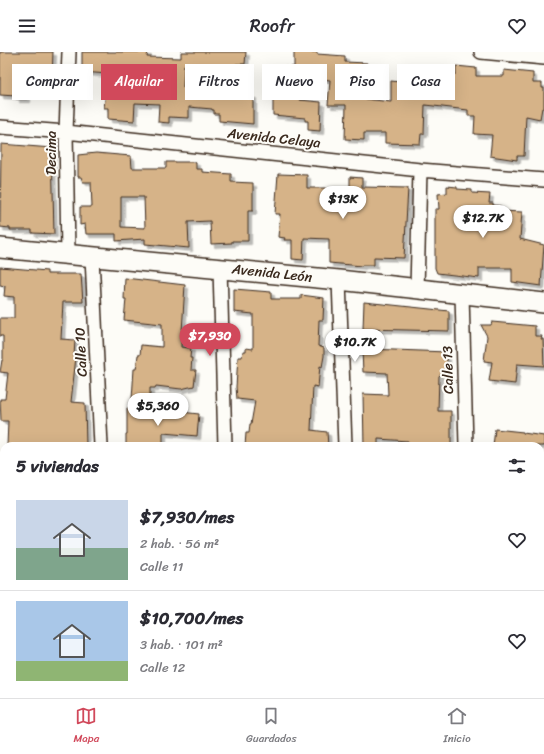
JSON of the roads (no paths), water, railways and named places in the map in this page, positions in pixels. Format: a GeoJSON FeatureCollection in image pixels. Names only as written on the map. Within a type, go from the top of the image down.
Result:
{"type":"FeatureCollection","features":[{"type":"Feature","properties":{"kind":"street","name":"Decima"},"geometry":{"type":"LineString","coordinates":[[68,52],[66,132],[68,254]]}},
{"type":"Feature","properties":{"kind":"street"},"geometry":{"type":"LineString","coordinates":[[481,52],[544,58]]}},
{"type":"Feature","properties":{"kind":"street","name":"Avenida Celaya"},"geometry":{"type":"LineString","coordinates":[[0,127],[66,132],[420,170],[544,180]]}},
{"type":"Feature","properties":{"kind":"street"},"geometry":{"type":"LineString","coordinates":[[417,289],[420,170]]}},
{"type":"Feature","properties":{"kind":"street","name":"Avenida León"},"geometry":{"type":"LineString","coordinates":[[0,248],[340,280],[544,303]]}},
{"type":"Feature","properties":{"kind":"street","name":"Calle 10"},"geometry":{"type":"LineString","coordinates":[[92,257],[101,442]]}},
{"type":"Feature","properties":{"kind":"street"},"geometry":{"type":"LineString","coordinates":[[220,268],[225,442]]}},
{"type":"Feature","properties":{"kind":"street"},"geometry":{"type":"LineString","coordinates":[[340,280],[345,442]]}},
{"type":"Feature","properties":{"kind":"street","name":"Calle 13"},"geometry":{"type":"LineString","coordinates":[[462,294],[466,442]]}}]}
